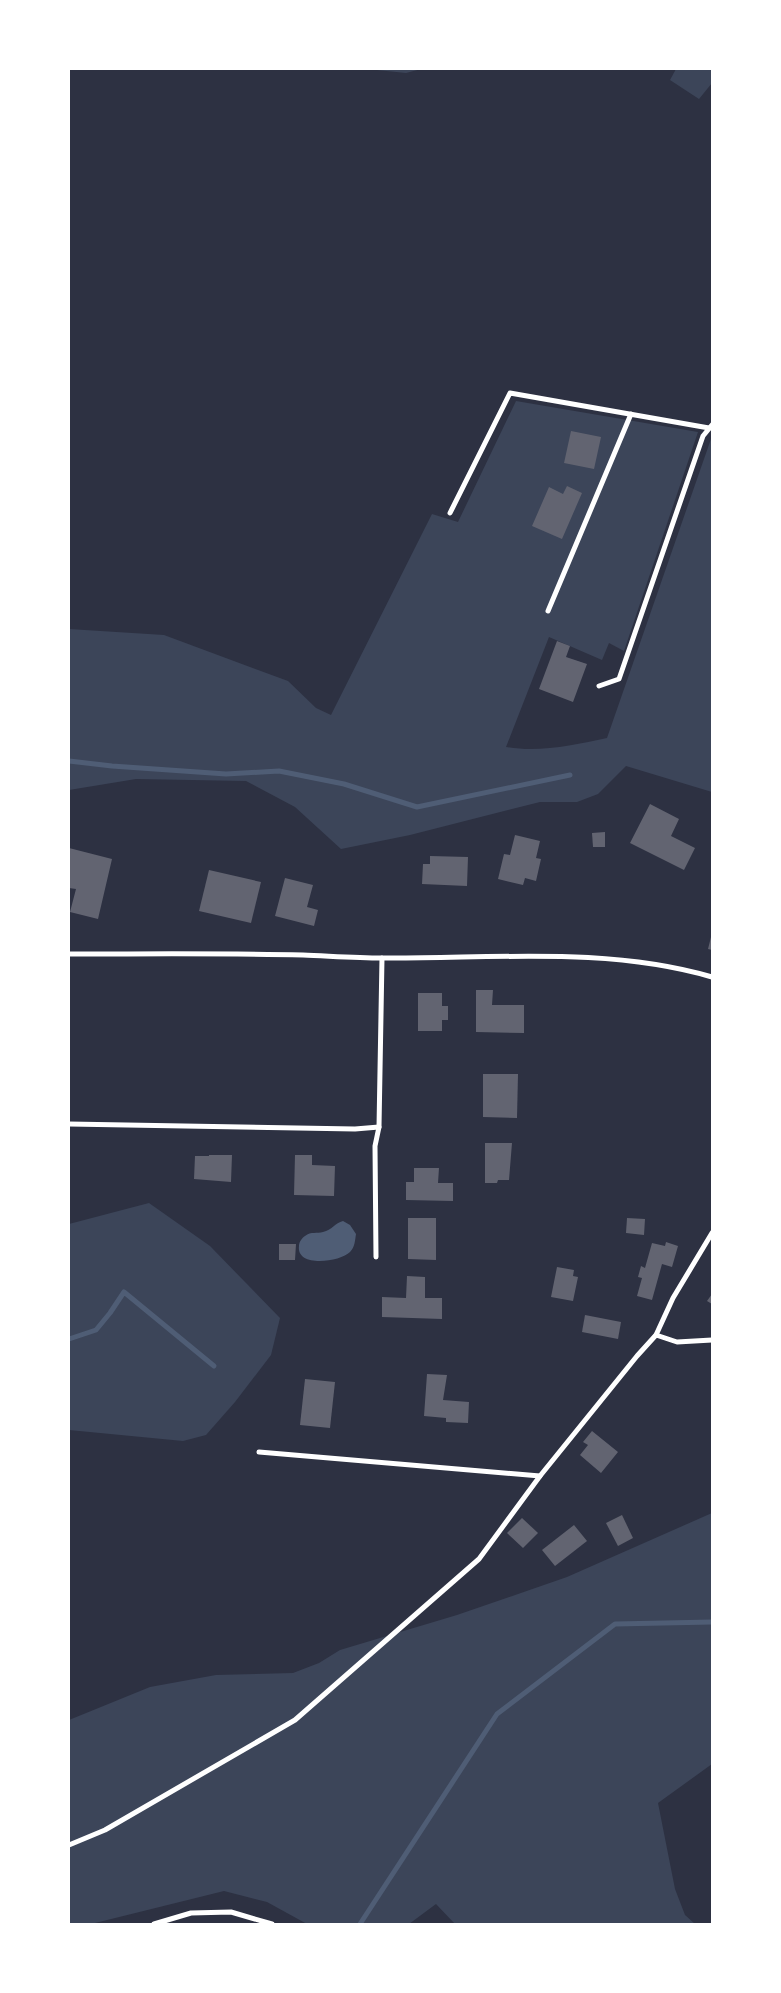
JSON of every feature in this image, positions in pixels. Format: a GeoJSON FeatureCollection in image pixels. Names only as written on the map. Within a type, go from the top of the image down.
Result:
{"type":"FeatureCollection","features":[{"type":"Feature","properties":{"kind":"street"},"geometry":{"type":"LineString","coordinates":[[450,513],[510,393],[710,427],[703,436],[619,679],[599,686]]}},
{"type":"Feature","properties":{"kind":"street"},"geometry":{"type":"LineString","coordinates":[[548,611],[631,414]]}},
{"type":"Feature","properties":{"kind":"street"},"geometry":{"type":"LineString","coordinates":[[69,954],[302,955],[382,958],[480,956],[598,958],[687,970],[712,977]]}},
{"type":"Feature","properties":{"kind":"street"},"geometry":{"type":"LineString","coordinates":[[376,1257],[375,1146],[379,1127],[382,958]]}},
{"type":"Feature","properties":{"kind":"street"},"geometry":{"type":"LineString","coordinates":[[69,1124],[355,1129],[379,1127]]}},
{"type":"Feature","properties":{"kind":"street"},"geometry":{"type":"LineString","coordinates":[[69,1845],[105,1830],[294,1720],[479,1559],[540,1476],[656,1335],[674,1298],[712,1233]]}},
{"type":"Feature","properties":{"kind":"street"},"geometry":{"type":"LineString","coordinates":[[656,1335],[677,1342],[712,1340]]}},
{"type":"Feature","properties":{"kind":"street"},"geometry":{"type":"LineString","coordinates":[[259,1452],[540,1476]]}},
{"type":"Feature","properties":{"kind":"street"},"geometry":{"type":"LineString","coordinates":[[154,1924],[191,1913],[232,1912],[272,1924]]}},
{"type":"Feature","properties":{"kind":"shaded area"},"geometry":{"type":"Polygon","coordinates":[[[367,69],[421,69],[406,73],[367,69]]]}},
{"type":"Feature","properties":{"kind":"shaded area"},"geometry":{"type":"Polygon","coordinates":[[[676,69],[712,69],[712,83],[699,99],[670,80],[676,69]]]}},
{"type":"Feature","properties":{"kind":"shaded area"},"geometry":{"type":"Polygon","coordinates":[[[516,401],[698,432],[624,651],[609,643],[602,660],[549,637],[506,747],[544,749],[607,738],[712,436],[712,792],[626,766],[598,794],[577,802],[540,802],[410,835],[341,849],[295,807],[246,781],[136,779],[69,790],[69,629],[164,635],[288,681],[316,708],[331,715],[432,514],[458,522],[516,401]]]}},
{"type":"Feature","properties":{"kind":"shaded area"},"geometry":{"type":"Polygon","coordinates":[[[149,1203],[210,1246],[280,1318],[271,1355],[235,1402],[206,1435],[183,1441],[69,1430],[69,1224],[149,1203]]]}},
{"type":"Feature","properties":{"kind":"shaded area"},"geometry":{"type":"Polygon","coordinates":[[[343,1221],[350,1225],[356,1234],[354,1246],[350,1252],[345,1256],[329,1260],[320,1261],[304,1258],[300,1253],[299,1246],[305,1236],[321,1233],[343,1221]]]}},
{"type":"Feature","properties":{"kind":"shaded area"},"geometry":{"type":"Polygon","coordinates":[[[712,1513],[712,1764],[658,1803],[675,1889],[685,1915],[695,1924],[455,1924],[436,1904],[409,1924],[307,1924],[267,1902],[224,1891],[91,1924],[69,1924],[69,1720],[150,1687],[216,1675],[293,1673],[319,1663],[340,1650],[457,1615],[567,1577],[712,1513]]]}},
{"type":"Feature","properties":{"kind":"building"},"geometry":{"type":"Polygon","coordinates":[[[571,431],[601,437],[594,469],[564,463],[571,431]]]}},
{"type":"Feature","properties":{"kind":"building"},"geometry":{"type":"Polygon","coordinates":[[[567,486],[582,493],[562,539],[532,526],[549,487],[563,494],[567,486]]]}},
{"type":"Feature","properties":{"kind":"building"},"geometry":{"type":"Polygon","coordinates":[[[557,641],[570,646],[566,657],[587,664],[573,702],[539,689],[557,641]]]}},
{"type":"Feature","properties":{"kind":"building"},"geometry":{"type":"Polygon","coordinates":[[[650,804],[679,819],[671,836],[695,848],[684,870],[630,843],[650,804]]]}},
{"type":"Feature","properties":{"kind":"building"},"geometry":{"type":"Polygon","coordinates":[[[605,832],[605,847],[593,847],[592,833],[605,832]]]}},
{"type":"Feature","properties":{"kind":"building"},"geometry":{"type":"Polygon","coordinates":[[[515,835],[540,841],[536,858],[541,859],[536,881],[525,878],[523,885],[498,879],[504,854],[510,855],[515,835]]]}},
{"type":"Feature","properties":{"kind":"building"},"geometry":{"type":"Polygon","coordinates":[[[69,848],[112,859],[98,919],[70,912],[76,889],[69,888],[69,848]]]}},
{"type":"Feature","properties":{"kind":"building"},"geometry":{"type":"Polygon","coordinates":[[[430,856],[468,857],[467,886],[422,884],[423,864],[430,864],[430,856]]]}},
{"type":"Feature","properties":{"kind":"building"},"geometry":{"type":"Polygon","coordinates":[[[209,870],[261,882],[251,923],[199,911],[209,870]]]}},
{"type":"Feature","properties":{"kind":"building"},"geometry":{"type":"Polygon","coordinates":[[[285,878],[313,885],[307,907],[318,910],[314,926],[275,916],[285,878]]]}},
{"type":"Feature","properties":{"kind":"building"},"geometry":{"type":"Polygon","coordinates":[[[712,933],[712,950],[708,949],[712,933]]]}},
{"type":"Feature","properties":{"kind":"building"},"geometry":{"type":"Polygon","coordinates":[[[476,990],[493,990],[492,1005],[524,1005],[524,1033],[476,1032],[476,990]]]}},
{"type":"Feature","properties":{"kind":"building"},"geometry":{"type":"Polygon","coordinates":[[[418,993],[442,993],[442,1006],[448,1006],[448,1020],[442,1020],[442,1031],[418,1031],[418,993]]]}},
{"type":"Feature","properties":{"kind":"building"},"geometry":{"type":"Polygon","coordinates":[[[483,1074],[518,1074],[517,1118],[483,1117],[483,1074]]]}},
{"type":"Feature","properties":{"kind":"building"},"geometry":{"type":"Polygon","coordinates":[[[485,1143],[512,1143],[509,1180],[485,1183],[485,1143]]]}},
{"type":"Feature","properties":{"kind":"building"},"geometry":{"type":"Polygon","coordinates":[[[232,1155],[231,1182],[194,1179],[195,1156],[232,1155]]]}},
{"type":"Feature","properties":{"kind":"building"},"geometry":{"type":"Polygon","coordinates":[[[295,1155],[312,1155],[312,1165],[335,1166],[334,1196],[294,1195],[295,1155]]]}},
{"type":"Feature","properties":{"kind":"building"},"geometry":{"type":"Polygon","coordinates":[[[414,1168],[439,1168],[438,1183],[453,1183],[453,1201],[406,1200],[406,1182],[414,1182],[414,1168]]]}},
{"type":"Feature","properties":{"kind":"building"},"geometry":{"type":"Polygon","coordinates":[[[408,1218],[436,1218],[436,1260],[408,1259],[408,1218]]]}},
{"type":"Feature","properties":{"kind":"building"},"geometry":{"type":"Polygon","coordinates":[[[627,1218],[645,1219],[644,1235],[626,1233],[627,1218]]]}},
{"type":"Feature","properties":{"kind":"building"},"geometry":{"type":"Polygon","coordinates":[[[666,1242],[678,1246],[672,1267],[662,1264],[652,1300],[637,1296],[642,1278],[638,1277],[641,1266],[645,1268],[652,1243],[665,1246],[666,1242]]]}},
{"type":"Feature","properties":{"kind":"building"},"geometry":{"type":"Polygon","coordinates":[[[279,1244],[296,1244],[295,1260],[279,1260],[279,1244]]]}},
{"type":"Feature","properties":{"kind":"building"},"geometry":{"type":"Polygon","coordinates":[[[557,1267],[574,1270],[573,1276],[578,1277],[573,1301],[551,1297],[557,1267]]]}},
{"type":"Feature","properties":{"kind":"building"},"geometry":{"type":"Polygon","coordinates":[[[407,1276],[425,1277],[425,1298],[442,1298],[442,1319],[382,1317],[382,1297],[406,1298],[407,1276]]]}},
{"type":"Feature","properties":{"kind":"building"},"geometry":{"type":"Polygon","coordinates":[[[712,1294],[712,1304],[707,1301],[712,1294]]]}},
{"type":"Feature","properties":{"kind":"building"},"geometry":{"type":"Polygon","coordinates":[[[585,1315],[621,1322],[618,1339],[582,1332],[585,1315]]]}},
{"type":"Feature","properties":{"kind":"building"},"geometry":{"type":"Polygon","coordinates":[[[427,1374],[447,1375],[443,1400],[469,1402],[468,1423],[446,1422],[446,1418],[424,1416],[427,1374]]]}},
{"type":"Feature","properties":{"kind":"building"},"geometry":{"type":"Polygon","coordinates":[[[305,1379],[335,1382],[330,1428],[300,1425],[305,1379]]]}},
{"type":"Feature","properties":{"kind":"building"},"geometry":{"type":"Polygon","coordinates":[[[592,1431],[618,1452],[601,1473],[580,1455],[588,1445],[583,1442],[592,1431]]]}},
{"type":"Feature","properties":{"kind":"building"},"geometry":{"type":"Polygon","coordinates":[[[622,1515],[633,1538],[618,1546],[606,1523],[622,1515]]]}},
{"type":"Feature","properties":{"kind":"building"},"geometry":{"type":"Polygon","coordinates":[[[522,1518],[538,1533],[523,1548],[507,1533],[522,1518]]]}},
{"type":"Feature","properties":{"kind":"building"},"geometry":{"type":"Polygon","coordinates":[[[574,1525],[587,1541],[555,1566],[542,1550],[574,1525]]]}},
{"type":"Feature","properties":{"kind":"waterway"},"geometry":{"type":"LineString","coordinates":[[69,761],[226,774],[279,771],[344,784],[417,807],[570,775]]}},
{"type":"Feature","properties":{"kind":"waterway"},"geometry":{"type":"LineString","coordinates":[[69,1339],[96,1330],[124,1292],[214,1366]]}},
{"type":"Feature","properties":{"kind":"waterway"},"geometry":{"type":"LineString","coordinates":[[360,1924],[497,1714],[615,1624],[712,1622]]}}]}
